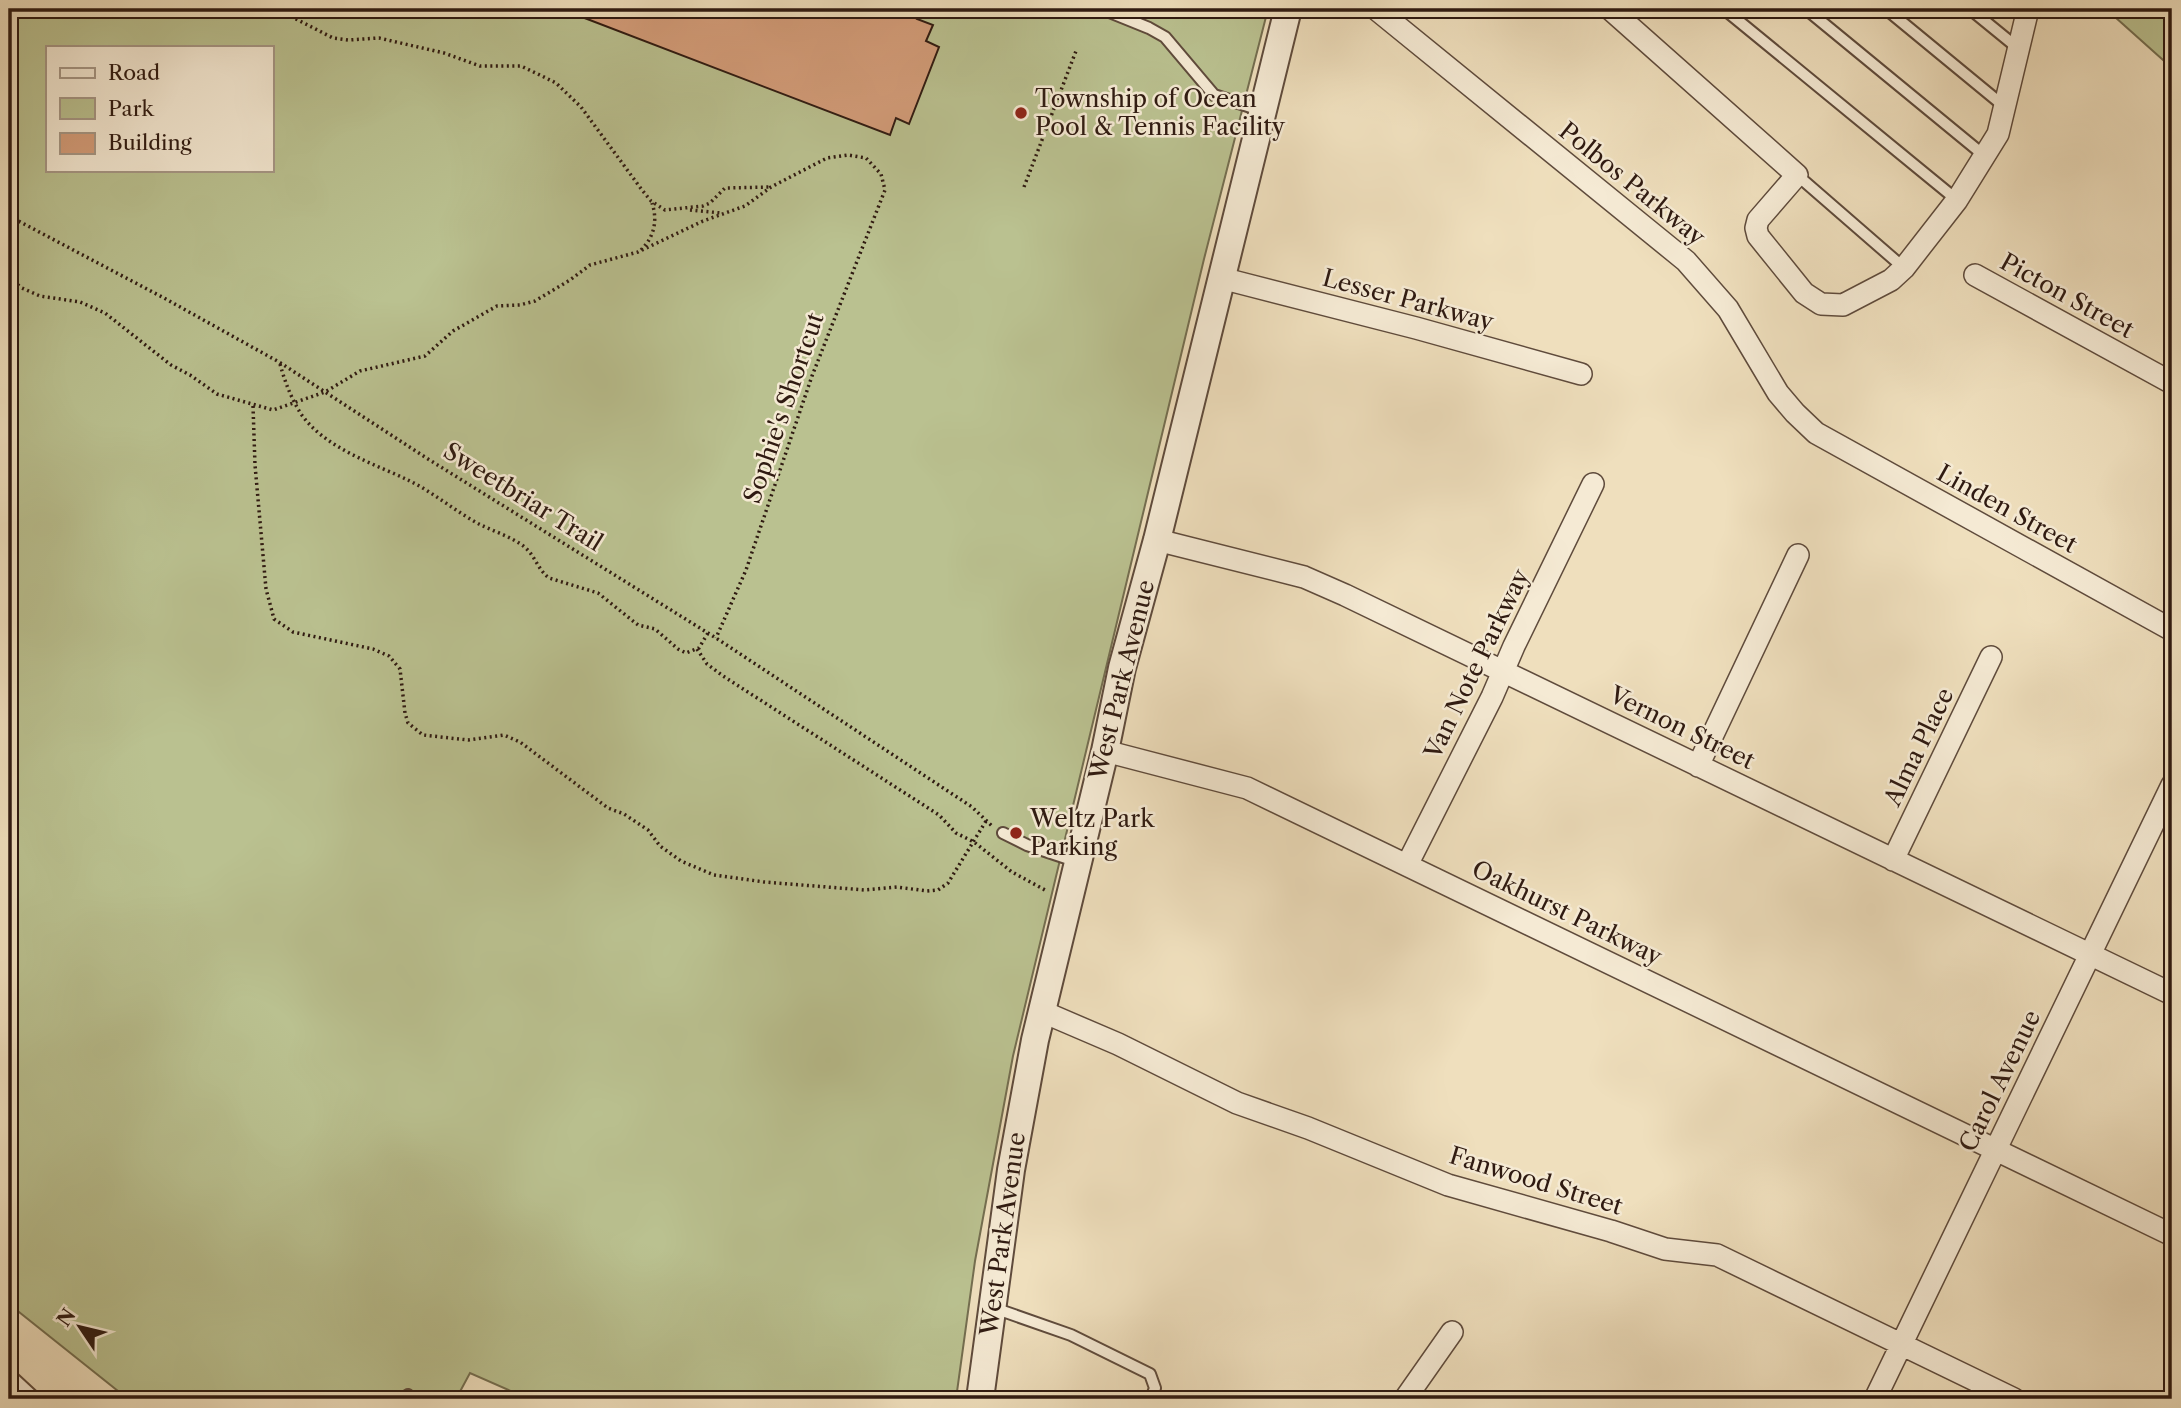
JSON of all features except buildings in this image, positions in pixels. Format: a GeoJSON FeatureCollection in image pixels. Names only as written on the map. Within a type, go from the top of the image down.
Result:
{"type":"FeatureCollection","features":[{"type":"Feature","properties":{"kind":"street","name":"West Park Avenue"},"geometry":{"type":"LineString","coordinates":[[980,1399],[1011,1170],[1041,1011],[1105,751],[1122,668],[1157,540],[1288,9]]}},
{"type":"Feature","properties":{"kind":"street","name":"Polbos Parkway"},"geometry":{"type":"LineString","coordinates":[[1376,9],[1686,261],[1728,309],[1778,393],[1816,433]]}},
{"type":"Feature","properties":{"kind":"street"},"geometry":{"type":"LineString","coordinates":[[1610,9],[1797,174],[1758,220],[1758,236],[1804,293],[1821,304],[1843,305],[1882,286],[1904,268],[1957,200],[1986,157],[1998,134],[2006,107],[2028,9]]}},
{"type":"Feature","properties":{"kind":"street","name":"Picton Street"},"geometry":{"type":"LineString","coordinates":[[1975,275],[2172,383]]}},
{"type":"Feature","properties":{"kind":"street","name":"Lesser Parkway"},"geometry":{"type":"LineString","coordinates":[[1221,278],[1581,374]]}},
{"type":"Feature","properties":{"kind":"street","name":"Linden Street"},"geometry":{"type":"LineString","coordinates":[[1816,433],[2172,630]]}},
{"type":"Feature","properties":{"kind":"street","name":"Van Note Parkway"},"geometry":{"type":"LineString","coordinates":[[1407,865],[1593,484]]}},
{"type":"Feature","properties":{"kind":"street","name":"Vernon Street"},"geometry":{"type":"LineString","coordinates":[[1157,540],[1304,578],[1345,594],[2172,994]]}},
{"type":"Feature","properties":{"kind":"street"},"geometry":{"type":"LineString","coordinates":[[1698,766],[1798,555]]}},
{"type":"Feature","properties":{"kind":"street","name":"Alma Place"},"geometry":{"type":"LineString","coordinates":[[1894,859],[1991,657]]}},
{"type":"Feature","properties":{"kind":"street","name":"Oakhurst Parkway"},"geometry":{"type":"LineString","coordinates":[[1105,751],[1247,788],[2172,1235]]}},
{"type":"Feature","properties":{"kind":"street","name":"Carol Avenue"},"geometry":{"type":"LineString","coordinates":[[1875,1399],[2172,785]]}},
{"type":"Feature","properties":{"kind":"street","name":"Fanwood Street"},"geometry":{"type":"LineString","coordinates":[[1041,1011],[1118,1044],[1237,1103],[1308,1128],[1448,1185],[1665,1249],[1717,1255],[2014,1399]]}},
{"type":"Feature","properties":{"kind":"street"},"geometry":{"type":"LineString","coordinates":[[1405,1399],[1452,1332]]}},
{"type":"Feature","properties":{"kind":"lane"},"geometry":{"type":"LineString","coordinates":[[1102,9],[1165,37],[1206,88],[1217,97],[1263,111]]}},
{"type":"Feature","properties":{"kind":"lane"},"geometry":{"type":"LineString","coordinates":[[1724,9],[1957,200]]}},
{"type":"Feature","properties":{"kind":"lane"},"geometry":{"type":"LineString","coordinates":[[1806,9],[1986,157]]}},
{"type":"Feature","properties":{"kind":"lane"},"geometry":{"type":"LineString","coordinates":[[1886,9],[2006,107]]}},
{"type":"Feature","properties":{"kind":"lane"},"geometry":{"type":"LineString","coordinates":[[1970,9],[2019,50]]}},
{"type":"Feature","properties":{"kind":"lane"},"geometry":{"type":"LineString","coordinates":[[1797,174],[1904,268]]}},
{"type":"Feature","properties":{"kind":"lane"},"geometry":{"type":"LineString","coordinates":[[1003,833],[1038,849],[1078,862]]}},
{"type":"Feature","properties":{"kind":"lane"},"geometry":{"type":"LineString","coordinates":[[992,1307],[1071,1335],[1150,1374],[1155,1388],[1151,1399]]}},
{"type":"Feature","properties":{"kind":"lane"},"geometry":{"type":"LineString","coordinates":[[9,1374],[36,1399]]}},
{"type":"Feature","properties":{"kind":"lane"},"geometry":{"type":"LineString","coordinates":[[401,1399],[408,1395],[411,1399]]}},
{"type":"Feature","properties":{"kind":"path"},"geometry":{"type":"LineString","coordinates":[[270,9],[332,38],[379,38],[444,53],[480,66],[521,66],[556,83],[581,107],[651,201],[665,210],[726,213]]}},
{"type":"Feature","properties":{"kind":"path"},"geometry":{"type":"LineString","coordinates":[[1024,187],[1076,51]]}},
{"type":"Feature","properties":{"kind":"path","name":"Sophie's Shortcut"},"geometry":{"type":"LineString","coordinates":[[716,638],[747,570],[812,376],[885,190],[881,174],[872,163],[848,155],[827,158],[771,187]]}},
{"type":"Feature","properties":{"kind":"path"},"geometry":{"type":"LineString","coordinates":[[682,209],[710,203],[725,188],[771,187]]}},
{"type":"Feature","properties":{"kind":"path"},"geometry":{"type":"LineString","coordinates":[[9,278],[22,288],[40,296],[80,302],[105,313],[171,365],[217,394],[273,410],[325,392],[360,371],[425,356],[453,331],[497,306],[528,303],[570,280],[590,265],[638,252],[753,201],[771,187]]}},
{"type":"Feature","properties":{"kind":"path"},"geometry":{"type":"LineString","coordinates":[[638,252],[647,244],[653,230],[655,216],[651,201]]}},
{"type":"Feature","properties":{"kind":"path","name":"Sweetbriar Trail"},"geometry":{"type":"LineString","coordinates":[[9,216],[279,362],[716,638],[972,807],[1003,833]]}},
{"type":"Feature","properties":{"kind":"path"},"geometry":{"type":"LineString","coordinates":[[279,362],[295,404],[314,428],[344,450],[411,482],[478,523],[520,544],[530,552],[549,578],[598,593],[638,625],[655,629],[678,649],[686,653],[697,649],[708,633]]}},
{"type":"Feature","properties":{"kind":"path"},"geometry":{"type":"LineString","coordinates":[[253,405],[255,465],[266,589],[274,619],[293,632],[373,649],[389,656],[400,669],[408,723],[423,735],[468,740],[504,735],[520,742],[608,808],[624,814],[648,830],[660,846],[681,861],[714,875],[865,890],[897,887],[938,890],[948,884],[986,821]]}},
{"type":"Feature","properties":{"kind":"path"},"geometry":{"type":"LineString","coordinates":[[697,649],[707,664],[723,676],[939,814],[956,833],[974,842],[1012,872],[1045,890]]}},
{"type":"Feature","properties":{"kind":"green space"},"geometry":{"type":"Polygon","coordinates":[[[9,9],[1268,9],[1204,259],[1013,1056],[975,1261],[956,1399],[529,1399],[470,1373],[456,1399],[128,1399],[9,1304],[9,9]]]}},
{"type":"Feature","properties":{"kind":"green space"},"geometry":{"type":"Polygon","coordinates":[[[2106,9],[2172,9],[2172,68],[2106,9]]]}},
{"type":"Feature","properties":{"kind":"place","name":"Township of Ocean Pool & Tennis Facility"},"geometry":{"type":"Point","coordinates":[1021,113]}},
{"type":"Feature","properties":{"kind":"place","name":"Weltz Park Parking"},"geometry":{"type":"Point","coordinates":[1016,833]}}]}
